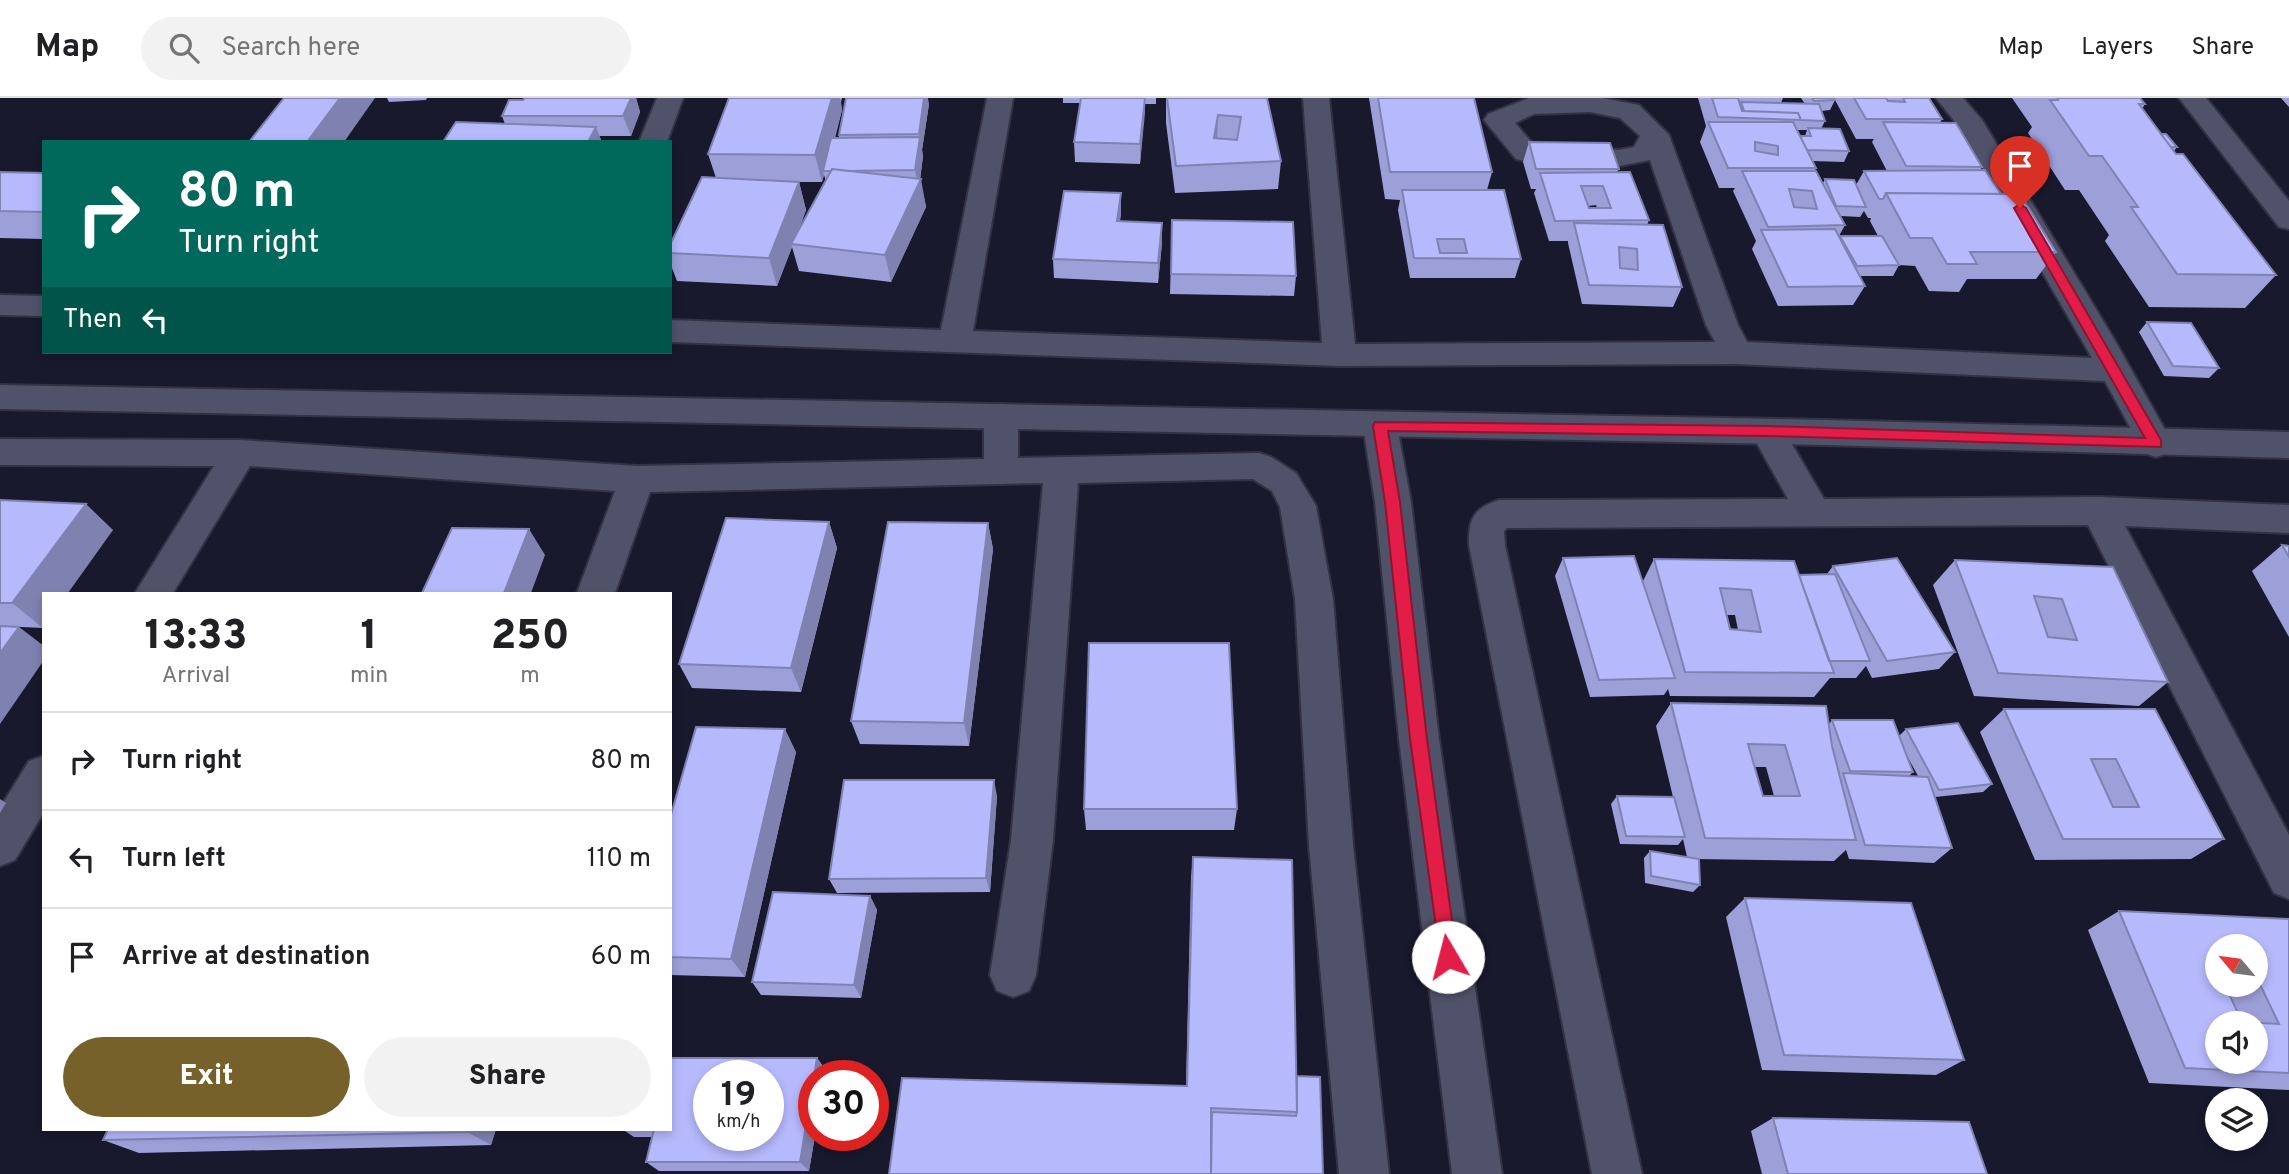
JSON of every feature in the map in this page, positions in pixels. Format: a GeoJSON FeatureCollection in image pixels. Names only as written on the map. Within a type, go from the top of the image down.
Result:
{"type":"FeatureCollection","features":[{"type":"Feature","properties":{"kind":"street"},"geometry":{"type":"LineString","coordinates":[[654,140],[670,98]]}},
{"type":"Feature","properties":{"kind":"street"},"geometry":{"type":"LineString","coordinates":[[955,343],[1000,98]]}},
{"type":"Feature","properties":{"kind":"street"},"geometry":{"type":"LineString","coordinates":[[1316,98],[1340,355]]}},
{"type":"Feature","properties":{"kind":"street"},"geometry":{"type":"LineString","coordinates":[[1948,98],[1968,120],[2156,444]]}},
{"type":"Feature","properties":{"kind":"street"},"geometry":{"type":"LineString","coordinates":[[2192,98],[2289,220]]}},
{"type":"Feature","properties":{"kind":"street"},"geometry":{"type":"LineString","coordinates":[[1655,135],[1644,152],[1619,158],[1526,153],[1498,120],[1529,106],[1590,104],[1629,111],[1655,135],[1722,325],[1737,353]]}},
{"type":"Feature","properties":{"kind":"street"},"geometry":{"type":"LineString","coordinates":[[0,305],[42,306]]}},
{"type":"Feature","properties":{"kind":"street"},"geometry":{"type":"LineString","coordinates":[[672,331],[1340,355],[1737,353],[2115,370]]}},
{"type":"Feature","properties":{"kind":"street"},"geometry":{"type":"LineString","coordinates":[[0,397],[1380,426],[1767,431],[2156,444],[2289,445]]}},
{"type":"Feature","properties":{"kind":"street"},"geometry":{"type":"LineString","coordinates":[[1001,416],[1001,471]]}},
{"type":"Feature","properties":{"kind":"street"},"geometry":{"type":"LineString","coordinates":[[1380,426],[1393,502],[1419,739],[1477,1174]]}},
{"type":"Feature","properties":{"kind":"street"},"geometry":{"type":"LineString","coordinates":[[1767,431],[1815,514]]}},
{"type":"Feature","properties":{"kind":"street"},"geometry":{"type":"LineString","coordinates":[[0,452],[240,453],[637,479],[1062,468],[1259,466],[1284,482],[1298,506],[1314,598],[1331,845],[1364,1174]]}},
{"type":"Feature","properties":{"kind":"street"},"geometry":{"type":"LineString","coordinates":[[155,592],[240,453]]}},
{"type":"Feature","properties":{"kind":"street"},"geometry":{"type":"LineString","coordinates":[[1013,975],[1032,840],[1062,468]]}},
{"type":"Feature","properties":{"kind":"street"},"geometry":{"type":"LineString","coordinates":[[596,592],[637,479]]}},
{"type":"Feature","properties":{"kind":"street"},"geometry":{"type":"LineString","coordinates":[[2099,511],[2289,879]]}},
{"type":"Feature","properties":{"kind":"street"},"geometry":{"type":"LineString","coordinates":[[1617,1174],[1490,559],[1486,526],[1499,514],[2099,511],[2289,519]]}},
{"type":"Feature","properties":{"kind":"street"},"geometry":{"type":"LineString","coordinates":[[0,846],[42,777]]}},
{"type":"Feature","properties":{"kind":"building"},"geometry":{"type":"Polygon","coordinates":[[[284,98],[340,98],[308,140],[251,140],[284,98]]]}},
{"type":"Feature","properties":{"kind":"building"},"geometry":{"type":"Polygon","coordinates":[[[631,98],[623,116],[502,116],[509,100],[631,98]]]}},
{"type":"Feature","properties":{"kind":"building"},"geometry":{"type":"Polygon","coordinates":[[[729,98],[832,98],[815,155],[708,154],[729,98]]]}},
{"type":"Feature","properties":{"kind":"building"},"geometry":{"type":"Polygon","coordinates":[[[846,98],[924,98],[919,134],[839,135],[846,98]]]}},
{"type":"Feature","properties":{"kind":"building"},"geometry":{"type":"Polygon","coordinates":[[[1081,98],[1145,98],[1140,144],[1074,142],[1081,98]]]}},
{"type":"Feature","properties":{"kind":"building"},"geometry":{"type":"Polygon","coordinates":[[[1167,98],[1267,98],[1281,161],[1176,166],[1167,98]],[[1218,115],[1214,138],[1237,140],[1241,117],[1218,115]]]}},
{"type":"Feature","properties":{"kind":"building"},"geometry":{"type":"Polygon","coordinates":[[[1378,98],[1474,98],[1492,172],[1390,172],[1378,98]]]}},
{"type":"Feature","properties":{"kind":"building"},"geometry":{"type":"Polygon","coordinates":[[[1712,98],[1738,98],[1742,111],[1798,113],[1801,120],[1718,117],[1712,98]]]}},
{"type":"Feature","properties":{"kind":"building"},"geometry":{"type":"Polygon","coordinates":[[[1812,98],[1834,98],[1835,100],[1814,101],[1812,98]]]}},
{"type":"Feature","properties":{"kind":"building"},"geometry":{"type":"Polygon","coordinates":[[[1854,98],[1886,98],[1888,101],[1905,102],[1903,98],[1929,98],[1942,119],[1866,119],[1854,98]]]}},
{"type":"Feature","properties":{"kind":"building"},"geometry":{"type":"Polygon","coordinates":[[[2057,98],[2140,98],[2145,104],[2139,104],[2176,154],[2183,154],[2276,275],[2177,274],[2131,207],[2138,207],[2102,156],[2089,156],[2050,100],[2058,100],[2057,98]]]}},
{"type":"Feature","properties":{"kind":"building"},"geometry":{"type":"Polygon","coordinates":[[[1741,102],[1819,104],[1825,121],[1801,120],[1798,113],[1744,111],[1741,102]]]}},
{"type":"Feature","properties":{"kind":"building"},"geometry":{"type":"Polygon","coordinates":[[[456,122],[596,127],[589,140],[444,140],[456,122]]]}},
{"type":"Feature","properties":{"kind":"building"},"geometry":{"type":"Polygon","coordinates":[[[1708,122],[1793,122],[1816,168],[1728,168],[1708,122]],[[1755,142],[1755,151],[1778,155],[1778,146],[1755,142]]]}},
{"type":"Feature","properties":{"kind":"building"},"geometry":{"type":"Polygon","coordinates":[[[1883,122],[1956,123],[1982,167],[1906,166],[1883,122]]]}},
{"type":"Feature","properties":{"kind":"building"},"geometry":{"type":"Polygon","coordinates":[[[1808,128],[1840,129],[1849,151],[1807,150],[1800,136],[1811,136],[1808,128]]]}},
{"type":"Feature","properties":{"kind":"building"},"geometry":{"type":"Polygon","coordinates":[[[2161,134],[2166,134],[2177,147],[2171,147],[2161,134]]]}},
{"type":"Feature","properties":{"kind":"building"},"geometry":{"type":"Polygon","coordinates":[[[920,137],[915,170],[823,171],[831,138],[920,137]]]}},
{"type":"Feature","properties":{"kind":"building"},"geometry":{"type":"Polygon","coordinates":[[[1529,142],[1610,143],[1619,169],[1536,169],[1529,142]]]}},
{"type":"Feature","properties":{"kind":"building"},"geometry":{"type":"Polygon","coordinates":[[[832,169],[921,179],[885,255],[791,244],[832,169]]]}},
{"type":"Feature","properties":{"kind":"building"},"geometry":{"type":"Polygon","coordinates":[[[1985,170],[2001,194],[1886,193],[1883,199],[1879,199],[1864,171],[1985,170]]]}},
{"type":"Feature","properties":{"kind":"building"},"geometry":{"type":"Polygon","coordinates":[[[1742,171],[1816,171],[1845,225],[1768,227],[1742,171]],[[1789,189],[1794,207],[1817,209],[1812,191],[1789,189]]]}},
{"type":"Feature","properties":{"kind":"building"},"geometry":{"type":"Polygon","coordinates":[[[0,172],[42,173],[42,212],[0,211],[0,172]]]}},
{"type":"Feature","properties":{"kind":"building"},"geometry":{"type":"Polygon","coordinates":[[[1630,172],[1649,220],[1555,221],[1540,173],[1630,172]],[[1581,186],[1589,208],[1611,208],[1603,186],[1581,186]]]}},
{"type":"Feature","properties":{"kind":"building"},"geometry":{"type":"Polygon","coordinates":[[[702,177],[799,182],[769,258],[672,253],[672,241],[702,177]]]}},
{"type":"Feature","properties":{"kind":"building"},"geometry":{"type":"Polygon","coordinates":[[[1825,179],[1854,180],[1866,207],[1836,206],[1825,179]]]}},
{"type":"Feature","properties":{"kind":"building"},"geometry":{"type":"Polygon","coordinates":[[[1402,190],[1504,190],[1521,259],[1414,258],[1402,190]],[[1437,239],[1440,253],[1467,253],[1464,239],[1437,239]]]}},
{"type":"Feature","properties":{"kind":"building"},"geometry":{"type":"Polygon","coordinates":[[[1064,191],[1121,193],[1117,221],[1162,223],[1158,263],[1053,259],[1064,191]]]}},
{"type":"Feature","properties":{"kind":"building"},"geometry":{"type":"Polygon","coordinates":[[[1886,193],[2020,194],[2056,252],[1970,252],[1977,264],[1947,264],[1932,238],[1910,238],[1886,193]]]}},
{"type":"Feature","properties":{"kind":"building"},"geometry":{"type":"Polygon","coordinates":[[[1172,220],[1293,222],[1296,276],[1171,274],[1172,220]]]}},
{"type":"Feature","properties":{"kind":"building"},"geometry":{"type":"Polygon","coordinates":[[[1574,223],[1663,225],[1682,287],[1589,285],[1574,223]],[[1619,247],[1620,268],[1638,270],[1637,249],[1619,247]]]}},
{"type":"Feature","properties":{"kind":"building"},"geometry":{"type":"Polygon","coordinates":[[[1835,229],[1865,286],[1788,287],[1761,230],[1835,229]]]}},
{"type":"Feature","properties":{"kind":"building"},"geometry":{"type":"Polygon","coordinates":[[[1840,236],[1882,236],[1899,265],[1857,266],[1840,236]]]}},
{"type":"Feature","properties":{"kind":"building"},"geometry":{"type":"Polygon","coordinates":[[[2147,322],[2191,323],[2219,368],[2173,366],[2147,322]]]}},
{"type":"Feature","properties":{"kind":"building"},"geometry":{"type":"Polygon","coordinates":[[[0,500],[86,504],[12,603],[0,603],[0,500]]]}},
{"type":"Feature","properties":{"kind":"building"},"geometry":{"type":"Polygon","coordinates":[[[726,518],[829,522],[791,668],[679,664],[726,518]]]}},
{"type":"Feature","properties":{"kind":"building"},"geometry":{"type":"Polygon","coordinates":[[[888,522],[988,523],[964,723],[851,721],[888,522]]]}},
{"type":"Feature","properties":{"kind":"building"},"geometry":{"type":"Polygon","coordinates":[[[452,528],[529,529],[504,592],[422,592],[452,528]]]}},
{"type":"Feature","properties":{"kind":"building"},"geometry":{"type":"Polygon","coordinates":[[[2282,545],[2289,546],[2289,557],[2282,545]]]}},
{"type":"Feature","properties":{"kind":"building"},"geometry":{"type":"Polygon","coordinates":[[[1634,556],[1675,678],[1599,680],[1563,558],[1634,556]]]}},
{"type":"Feature","properties":{"kind":"building"},"geometry":{"type":"Polygon","coordinates":[[[1897,558],[1955,652],[1887,661],[1833,566],[1897,558]]]}},
{"type":"Feature","properties":{"kind":"building"},"geometry":{"type":"Polygon","coordinates":[[[1654,559],[1794,561],[1834,673],[1685,672],[1654,559]],[[1720,588],[1730,629],[1761,632],[1751,590],[1720,588]]]}},
{"type":"Feature","properties":{"kind":"building"},"geometry":{"type":"Polygon","coordinates":[[[1955,560],[2113,567],[2168,682],[1998,673],[1955,560]],[[2034,596],[2048,637],[2077,640],[2062,599],[2034,596]]]}},
{"type":"Feature","properties":{"kind":"building"},"geometry":{"type":"Polygon","coordinates":[[[1835,574],[1870,661],[1829,661],[1799,575],[1835,574]]]}},
{"type":"Feature","properties":{"kind":"building"},"geometry":{"type":"Polygon","coordinates":[[[0,626],[19,627],[0,653],[0,626]]]}},
{"type":"Feature","properties":{"kind":"building"},"geometry":{"type":"Polygon","coordinates":[[[1089,643],[1229,643],[1237,809],[1084,809],[1089,643]]]}},
{"type":"Feature","properties":{"kind":"building"},"geometry":{"type":"Polygon","coordinates":[[[1671,703],[1826,706],[1832,746],[1856,840],[1705,838],[1671,703]],[[1748,744],[1763,796],[1800,796],[1785,745],[1748,744]]]}},
{"type":"Feature","properties":{"kind":"building"},"geometry":{"type":"Polygon","coordinates":[[[2004,709],[2155,709],[2224,839],[2063,839],[2004,709]],[[2091,759],[2113,807],[2139,807],[2116,759],[2091,759]]]}},
{"type":"Feature","properties":{"kind":"building"},"geometry":{"type":"Polygon","coordinates":[[[1832,720],[1893,720],[1913,772],[1850,771],[1832,720]]]}},
{"type":"Feature","properties":{"kind":"building"},"geometry":{"type":"Polygon","coordinates":[[[1958,723],[1992,784],[1939,790],[1906,729],[1958,723]]]}},
{"type":"Feature","properties":{"kind":"building"},"geometry":{"type":"Polygon","coordinates":[[[696,727],[785,729],[731,959],[672,957],[672,811],[696,727]]]}},
{"type":"Feature","properties":{"kind":"building"},"geometry":{"type":"Polygon","coordinates":[[[1843,773],[1928,777],[1952,848],[1865,845],[1843,773]]]}},
{"type":"Feature","properties":{"kind":"building"},"geometry":{"type":"Polygon","coordinates":[[[844,780],[994,780],[986,878],[829,879],[844,780]]]}},
{"type":"Feature","properties":{"kind":"building"},"geometry":{"type":"Polygon","coordinates":[[[1617,796],[1674,797],[1685,837],[1626,836],[1617,796]]]}},
{"type":"Feature","properties":{"kind":"building"},"geometry":{"type":"Polygon","coordinates":[[[1650,851],[1699,859],[1700,885],[1651,876],[1650,851]]]}},
{"type":"Feature","properties":{"kind":"building"},"geometry":{"type":"Polygon","coordinates":[[[1193,857],[1292,860],[1297,1112],[1211,1108],[1211,1174],[889,1174],[902,1078],[1187,1086],[1193,857]]]}},
{"type":"Feature","properties":{"kind":"building"},"geometry":{"type":"Polygon","coordinates":[[[773,892],[870,896],[854,985],[752,982],[773,892]]]}},
{"type":"Feature","properties":{"kind":"building"},"geometry":{"type":"Polygon","coordinates":[[[1745,898],[1911,903],[1964,1060],[1784,1055],[1745,898]]]}},
{"type":"Feature","properties":{"kind":"building"},"geometry":{"type":"Polygon","coordinates":[[[2119,911],[2289,919],[2289,1073],[2268,1072],[2268,1023],[2279,1024],[2267,998],[2268,934],[2205,934],[2205,998],[2231,998],[2237,1011],[2205,1011],[2205,1069],[2185,1068],[2119,911]]]}},
{"type":"Feature","properties":{"kind":"building"},"geometry":{"type":"Polygon","coordinates":[[[672,1058],[817,1058],[798,1060],[800,1162],[646,1162],[654,1131],[672,1131],[672,1058]]]}},
{"type":"Feature","properties":{"kind":"building"},"geometry":{"type":"Polygon","coordinates":[[[1297,1076],[1320,1077],[1323,1174],[1211,1174],[1212,1112],[1296,1116],[1297,1076]]]}},
{"type":"Feature","properties":{"kind":"building"},"geometry":{"type":"Polygon","coordinates":[[[1773,1118],[1969,1122],[1987,1174],[1788,1174],[1773,1118]]]}},
{"type":"Feature","properties":{"kind":"building"},"geometry":{"type":"Polygon","coordinates":[[[107,1131],[467,1131],[467,1132],[103,1140],[107,1131]]]}},
{"type":"Feature","properties":{"kind":"route"},"geometry":{"type":"LineString","coordinates":[[1448,957],[1419,739],[1393,502],[1380,426],[1767,431],[2156,444],[2020,208]]}}]}
